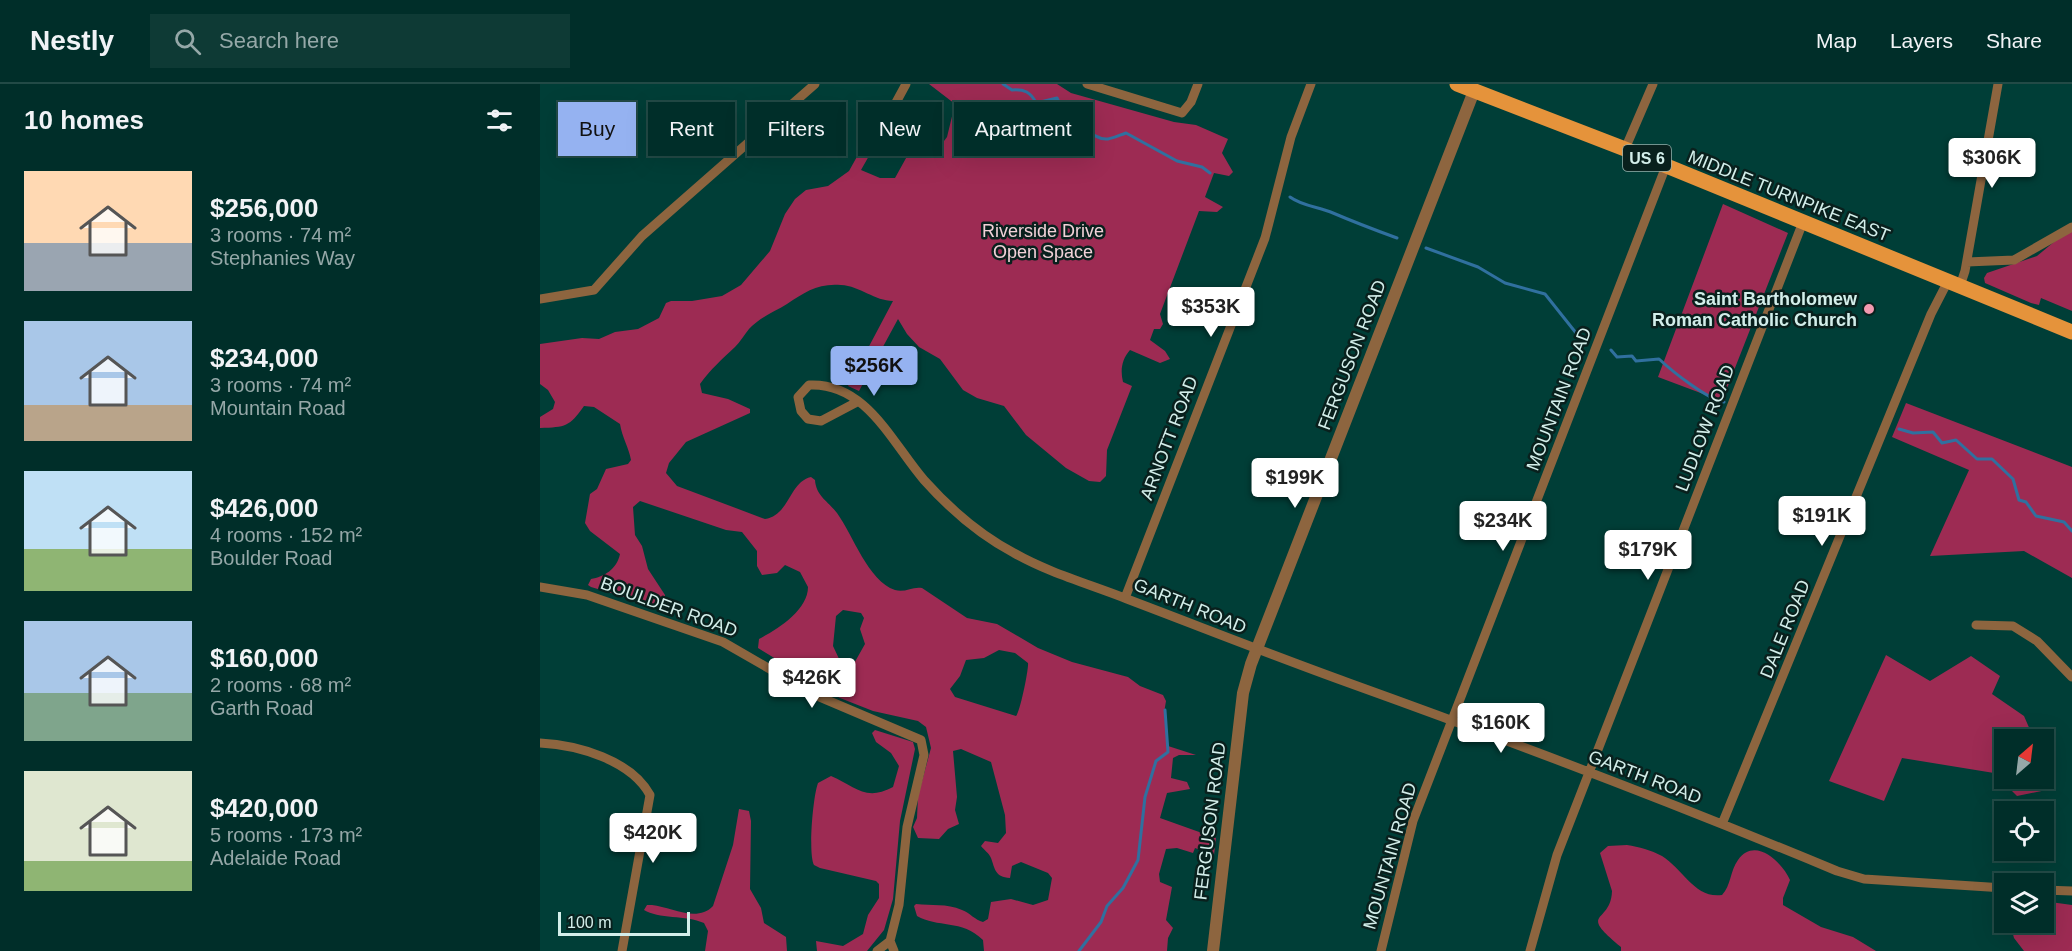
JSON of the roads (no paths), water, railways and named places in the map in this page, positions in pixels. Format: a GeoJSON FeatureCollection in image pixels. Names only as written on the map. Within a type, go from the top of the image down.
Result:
{"type":"FeatureCollection","features":[{"type":"Feature","properties":{"kind":"main road","name":"MIDDLE TURNPIKE EAST"},"geometry":{"type":"LineString","coordinates":[[1457,84],[1625,149],[2072,332]]}},
{"type":"Feature","properties":{"kind":"street"},"geometry":{"type":"LineString","coordinates":[[540,299],[594,290],[642,236],[814,84]]}},
{"type":"Feature","properties":{"kind":"street"},"geometry":{"type":"LineString","coordinates":[[896,102],[906,84]]}},
{"type":"Feature","properties":{"kind":"street"},"geometry":{"type":"LineString","coordinates":[[1087,84],[1182,113],[1191,102],[1198,84]]}},
{"type":"Feature","properties":{"kind":"street","name":"ARNOTT ROAD"},"geometry":{"type":"LineString","coordinates":[[1125,598],[1265,238],[1291,137],[1311,84]]}},
{"type":"Feature","properties":{"kind":"street"},"geometry":{"type":"LineString","coordinates":[[1625,149],[1653,84]]}},
{"type":"Feature","properties":{"kind":"street","name":"DALE ROAD"},"geometry":{"type":"LineString","coordinates":[[1722,824],[1931,315],[1967,262],[1998,84]]}},
{"type":"Feature","properties":{"kind":"street","name":"FERGUSON ROAD"},"geometry":{"type":"LineString","coordinates":[[1213,951],[1243,693],[1256,650],[1474,91]]}},
{"type":"Feature","properties":{"kind":"street","name":"MOUNTAIN ROAD"},"geometry":{"type":"LineString","coordinates":[[1381,951],[1413,821],[1666,166]]}},
{"type":"Feature","properties":{"kind":"street","name":"LUDLOW ROAD"},"geometry":{"type":"LineString","coordinates":[[1530,951],[1544,897],[1588,773],[1803,222]]}},
{"type":"Feature","properties":{"kind":"street"},"geometry":{"type":"LineString","coordinates":[[1967,262],[2014,260],[2072,227]]}},
{"type":"Feature","properties":{"kind":"street","name":"GARTH ROAD"},"geometry":{"type":"LineString","coordinates":[[857,402],[821,421],[808,419],[801,411],[798,397],[809,385],[824,384],[857,402],[873,413],[923,479],[943,500],[987,536],[1014,554],[1043,568],[1256,650],[1452,720],[1837,871],[1864,879],[1994,887]]}},
{"type":"Feature","properties":{"kind":"street","name":"BOULDER ROAD"},"geometry":{"type":"LineString","coordinates":[[540,587],[586,595],[723,642],[815,695],[921,740],[924,755],[906,827],[899,905],[890,941]]}},
{"type":"Feature","properties":{"kind":"street"},"geometry":{"type":"LineString","coordinates":[[1976,625],[2013,626],[2037,641],[2072,676]]}},
{"type":"Feature","properties":{"kind":"street"},"geometry":{"type":"LineString","coordinates":[[540,743],[558,744],[621,766],[643,782],[650,795],[650,807],[622,951]]}},
{"type":"Feature","properties":{"kind":"street"},"geometry":{"type":"LineString","coordinates":[[2054,890],[2072,891]]}},
{"type":"Feature","properties":{"kind":"street"},"geometry":{"type":"LineString","coordinates":[[877,951],[890,941],[894,951]]}},
{"type":"Feature","properties":{"kind":"waterway"},"geometry":{"type":"LineString","coordinates":[[1003,84],[1012,90],[1027,92],[1036,103],[1057,98],[1066,117],[1077,121],[1097,137],[1108,139],[1126,133],[1177,161],[1202,167],[1210,173]]}},
{"type":"Feature","properties":{"kind":"waterway"},"geometry":{"type":"LineString","coordinates":[[1290,197],[1397,238]]}},
{"type":"Feature","properties":{"kind":"waterway"},"geometry":{"type":"LineString","coordinates":[[1426,248],[1478,267],[1505,283],[1545,294],[1584,343]]}},
{"type":"Feature","properties":{"kind":"waterway"},"geometry":{"type":"LineString","coordinates":[[1611,350],[1617,357],[1632,356],[1636,361],[1659,359],[1700,391],[1724,402]]}},
{"type":"Feature","properties":{"kind":"waterway"},"geometry":{"type":"LineString","coordinates":[[1899,429],[1913,433],[1933,432],[1942,443],[1956,440],[1977,459],[1992,459],[2013,479],[2019,500],[2026,502],[2036,516],[2064,522],[2072,531]]}},
{"type":"Feature","properties":{"kind":"waterway"},"geometry":{"type":"LineString","coordinates":[[1079,951],[1101,922],[1107,906],[1123,888],[1138,860],[1145,797],[1156,761],[1168,752],[1165,710]]}},
{"type":"Feature","properties":{"kind":"place","name":"Saint Bartholomew Roman Catholic Church"},"geometry":{"type":"Point","coordinates":[1869,309]}},
{"type":"Feature","properties":{"kind":"park label","name":"Riverside Drive Open Space"},"geometry":{"type":"Point","coordinates":[1043,241]}}]}
